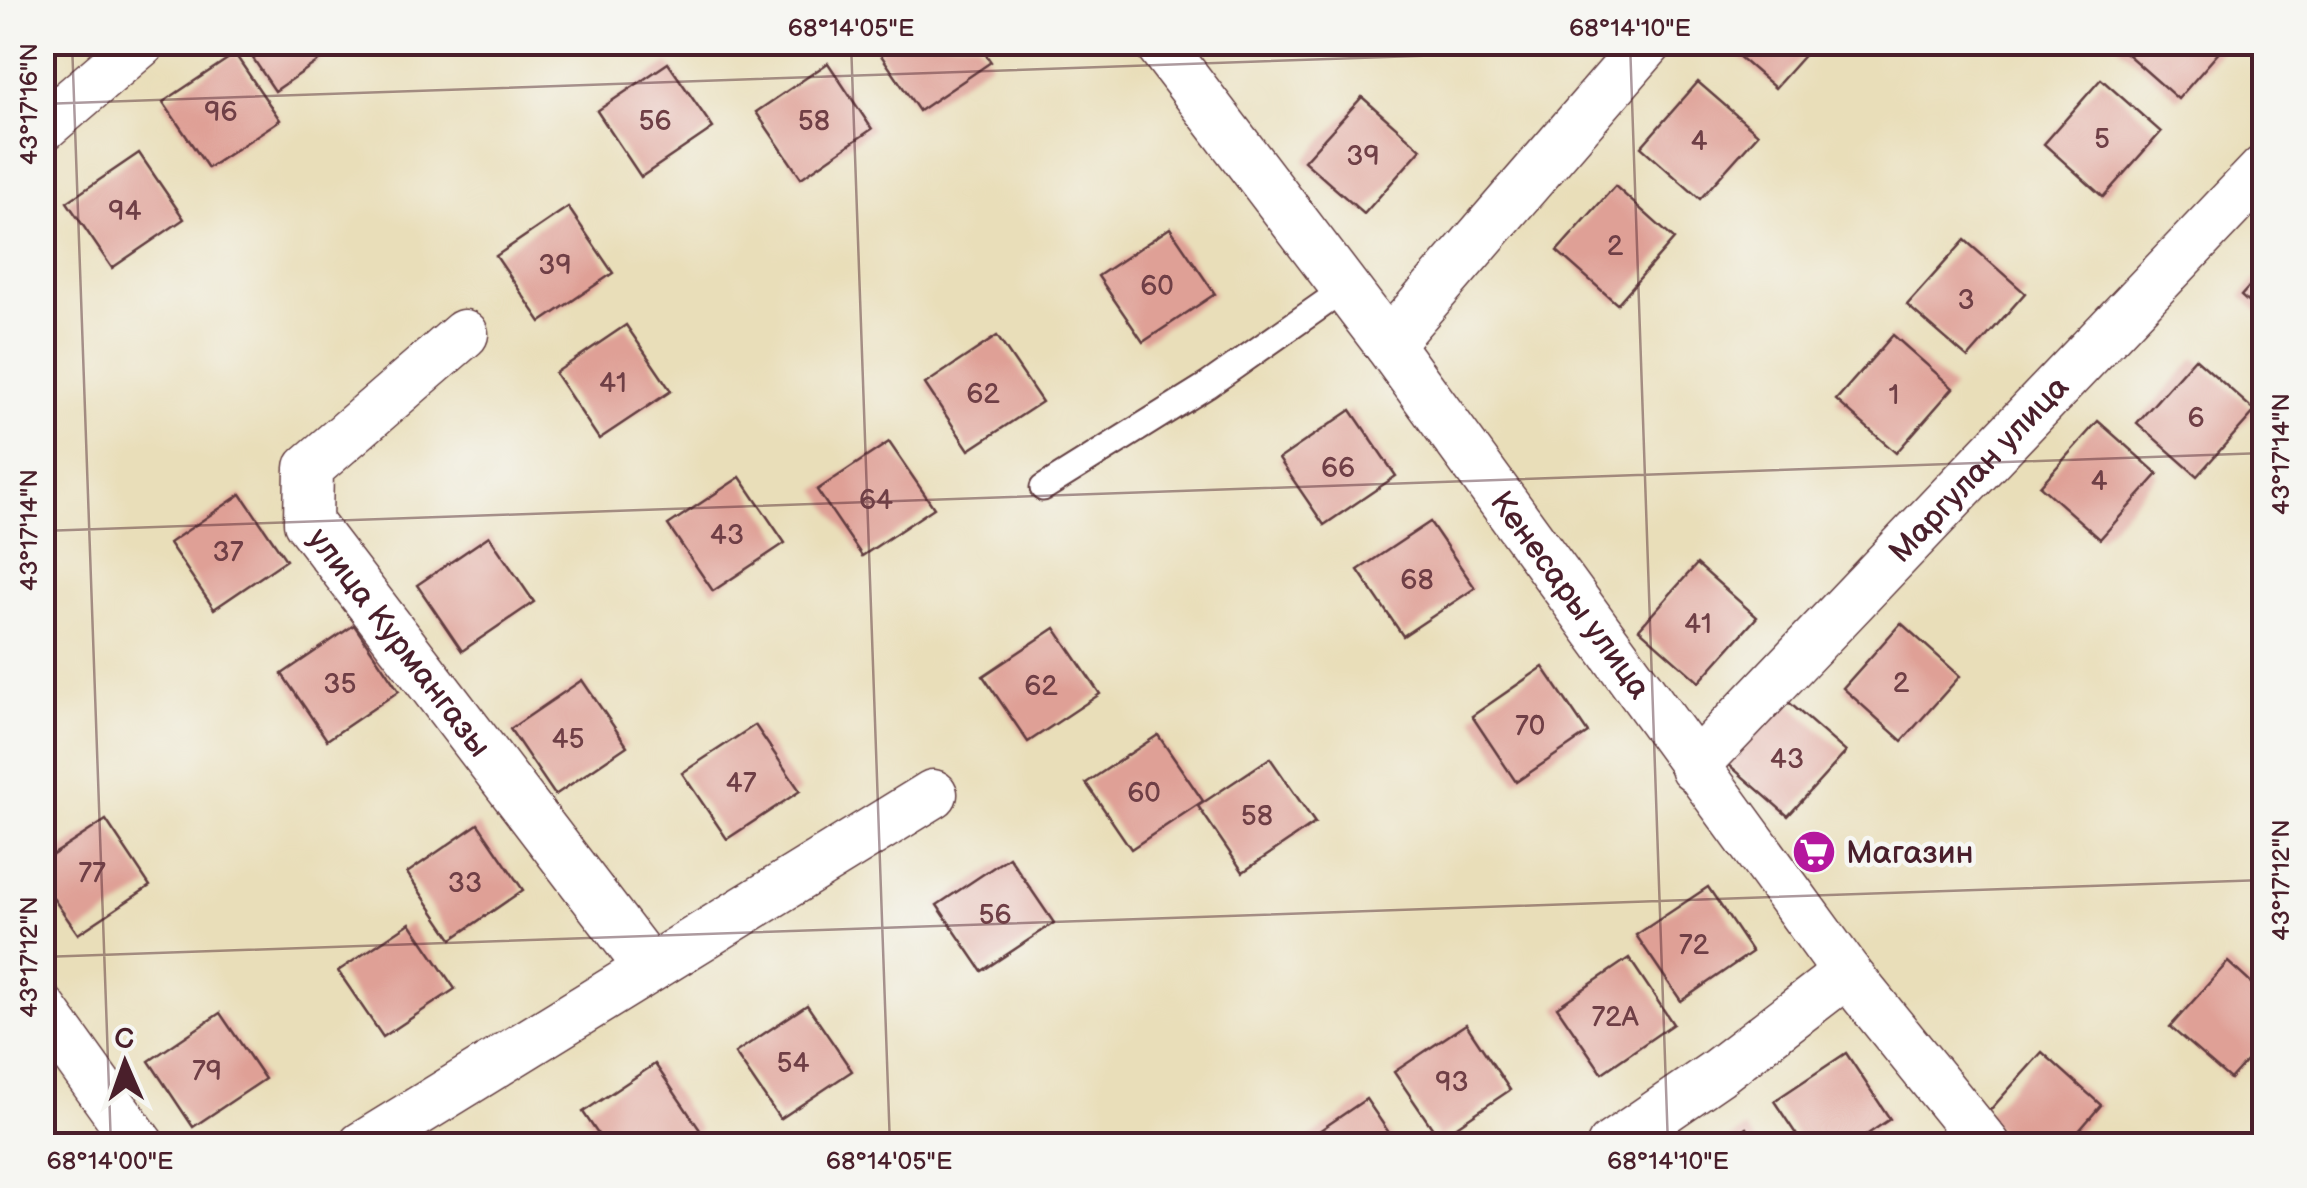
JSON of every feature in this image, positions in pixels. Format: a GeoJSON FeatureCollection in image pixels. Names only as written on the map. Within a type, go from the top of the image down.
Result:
{"type":"FeatureCollection","features":[{"type":"Feature","properties":{"kind":"street"},"geometry":{"type":"LineString","coordinates":[[42,128],[142,42]]}},
{"type":"Feature","properties":{"kind":"street","name":"Кенесары улица"},"geometry":{"type":"LineString","coordinates":[[1158,42],[1388,344],[1847,973],[1986,1146]]}},
{"type":"Feature","properties":{"kind":"street"},"geometry":{"type":"LineString","coordinates":[[1388,344],[1649,42]]}},
{"type":"Feature","properties":{"kind":"street","name":"Маргулан улица"},"geometry":{"type":"LineString","coordinates":[[1694,766],[2264,169]]}},
{"type":"Feature","properties":{"kind":"street","name":"улица Курмангазы"},"geometry":{"type":"LineString","coordinates":[[464,334],[309,468],[308,522],[649,968]]}},
{"type":"Feature","properties":{"kind":"street"},"geometry":{"type":"LineString","coordinates":[[362,1146],[933,794]]}},
{"type":"Feature","properties":{"kind":"street"},"geometry":{"type":"LineString","coordinates":[[1611,1146],[1717,1074],[1847,973]]}},
{"type":"Feature","properties":{"kind":"street"},"geometry":{"type":"LineString","coordinates":[[42,1008],[141,1146]]}},
{"type":"Feature","properties":{"kind":"lane"},"geometry":{"type":"LineString","coordinates":[[1043,488],[1208,385],[1346,288]]}},
{"type":"Feature","properties":{"kind":"building"},"geometry":{"type":"Polygon","coordinates":[[[242,42],[346,42],[275,91],[242,42]]]}},
{"type":"Feature","properties":{"kind":"building"},"geometry":{"type":"Polygon","coordinates":[[[977,42],[991,62],[919,111],[874,45],[977,42]]]}},
{"type":"Feature","properties":{"kind":"building"},"geometry":{"type":"Polygon","coordinates":[[[1722,42],[1816,42],[1775,88],[1722,42]]]}},
{"type":"Feature","properties":{"kind":"building"},"geometry":{"type":"Polygon","coordinates":[[[2121,42],[2228,42],[2178,99],[2118,46],[2121,42]]]}},
{"type":"Feature","properties":{"kind":"building"},"geometry":{"type":"Polygon","coordinates":[[[235,54],[280,120],[208,168],[163,102],[235,54]]]}},
{"type":"Feature","properties":{"kind":"building"},"geometry":{"type":"Polygon","coordinates":[[[668,63],[713,128],[641,177],[597,111],[668,63]]]}},
{"type":"Feature","properties":{"kind":"building"},"geometry":{"type":"Polygon","coordinates":[[[828,63],[872,129],[801,178],[756,112],[828,63]]]}},
{"type":"Feature","properties":{"kind":"building"},"geometry":{"type":"Polygon","coordinates":[[[2101,79],[2161,132],[2103,197],[2044,144],[2101,79]]]}},
{"type":"Feature","properties":{"kind":"building"},"geometry":{"type":"Polygon","coordinates":[[[1698,82],[1758,134],[1700,199],[1641,147],[1698,82]]]}},
{"type":"Feature","properties":{"kind":"building"},"geometry":{"type":"Polygon","coordinates":[[[1362,97],[1421,149],[1364,214],[1304,161],[1362,97]]]}},
{"type":"Feature","properties":{"kind":"building"},"geometry":{"type":"Polygon","coordinates":[[[139,153],[184,219],[112,268],[67,202],[139,153]]]}},
{"type":"Feature","properties":{"kind":"building"},"geometry":{"type":"Polygon","coordinates":[[[1615,186],[1674,239],[1617,304],[1557,251],[1615,186]]]}},
{"type":"Feature","properties":{"kind":"building"},"geometry":{"type":"Polygon","coordinates":[[[568,207],[613,273],[541,322],[496,256],[568,207]]]}},
{"type":"Feature","properties":{"kind":"building"},"geometry":{"type":"Polygon","coordinates":[[[1170,228],[1215,294],[1143,342],[1098,276],[1170,228]]]}},
{"type":"Feature","properties":{"kind":"building"},"geometry":{"type":"Polygon","coordinates":[[[1965,240],[2025,293],[1968,358],[1907,305],[1965,240]]]}},
{"type":"Feature","properties":{"kind":"building"},"geometry":{"type":"Polygon","coordinates":[[[2264,270],[2264,317],[2241,296],[2264,270]]]}},
{"type":"Feature","properties":{"kind":"building"},"geometry":{"type":"Polygon","coordinates":[[[626,325],[671,391],[599,439],[555,373],[626,325]]]}},
{"type":"Feature","properties":{"kind":"building"},"geometry":{"type":"Polygon","coordinates":[[[1893,335],[1953,388],[1896,453],[1836,400],[1893,335]]]}},
{"type":"Feature","properties":{"kind":"building"},"geometry":{"type":"Polygon","coordinates":[[[997,336],[1042,402],[969,450],[925,384],[997,336]]]}},
{"type":"Feature","properties":{"kind":"building"},"geometry":{"type":"Polygon","coordinates":[[[2195,358],[2255,411],[2197,476],[2137,423],[2195,358]]]}},
{"type":"Feature","properties":{"kind":"building"},"geometry":{"type":"Polygon","coordinates":[[[1351,410],[1396,476],[1324,525],[1279,459],[1351,410]]]}},
{"type":"Feature","properties":{"kind":"building"},"geometry":{"type":"Polygon","coordinates":[[[2098,421],[2158,474],[2100,539],[2040,486],[2098,421]]]}},
{"type":"Feature","properties":{"kind":"building"},"geometry":{"type":"Polygon","coordinates":[[[889,442],[934,508],[862,556],[817,490],[889,442]]]}},
{"type":"Feature","properties":{"kind":"building"},"geometry":{"type":"Polygon","coordinates":[[[740,477],[785,543],[713,591],[668,525],[740,477]]]}},
{"type":"Feature","properties":{"kind":"building"},"geometry":{"type":"Polygon","coordinates":[[[241,494],[286,560],[214,609],[169,543],[241,494]]]}},
{"type":"Feature","properties":{"kind":"building"},"geometry":{"type":"Polygon","coordinates":[[[1430,522],[1475,588],[1403,636],[1358,570],[1430,522]]]}},
{"type":"Feature","properties":{"kind":"building"},"geometry":{"type":"Polygon","coordinates":[[[489,536],[534,602],[462,651],[417,585],[489,536]]]}},
{"type":"Feature","properties":{"kind":"building"},"geometry":{"type":"Polygon","coordinates":[[[1697,564],[1757,617],[1699,682],[1639,629],[1697,564]]]}},
{"type":"Feature","properties":{"kind":"building"},"geometry":{"type":"Polygon","coordinates":[[[1901,623],[1960,676],[1902,741],[1843,688],[1901,623]]]}},
{"type":"Feature","properties":{"kind":"building"},"geometry":{"type":"Polygon","coordinates":[[[354,625],[399,691],[327,740],[282,674],[354,625]]]}},
{"type":"Feature","properties":{"kind":"building"},"geometry":{"type":"Polygon","coordinates":[[[1055,628],[1100,694],[1028,742],[983,676],[1055,628]]]}},
{"type":"Feature","properties":{"kind":"building"},"geometry":{"type":"Polygon","coordinates":[[[1543,667],[1588,733],[1516,782],[1472,716],[1543,667]]]}},
{"type":"Feature","properties":{"kind":"building"},"geometry":{"type":"Polygon","coordinates":[[[582,680],[627,746],[555,795],[510,729],[582,680]]]}},
{"type":"Feature","properties":{"kind":"building"},"geometry":{"type":"Polygon","coordinates":[[[1785,699],[1846,752],[1788,816],[1728,764],[1785,699]]]}},
{"type":"Feature","properties":{"kind":"building"},"geometry":{"type":"Polygon","coordinates":[[[755,725],[800,791],[727,839],[682,773],[755,725]]]}},
{"type":"Feature","properties":{"kind":"building"},"geometry":{"type":"Polygon","coordinates":[[[1158,735],[1203,801],[1131,849],[1086,783],[1158,735]]]}},
{"type":"Feature","properties":{"kind":"building"},"geometry":{"type":"Polygon","coordinates":[[[1270,758],[1315,823],[1243,872],[1198,806],[1270,758]]]}},
{"type":"Feature","properties":{"kind":"building"},"geometry":{"type":"Polygon","coordinates":[[[106,820],[150,886],[78,934],[42,882],[42,862],[106,820]]]}},
{"type":"Feature","properties":{"kind":"building"},"geometry":{"type":"Polygon","coordinates":[[[478,824],[523,890],[452,939],[407,873],[478,824]]]}},
{"type":"Feature","properties":{"kind":"building"},"geometry":{"type":"Polygon","coordinates":[[[1009,857],[1054,923],[982,971],[937,905],[1009,857]]]}},
{"type":"Feature","properties":{"kind":"building"},"geometry":{"type":"Polygon","coordinates":[[[1708,887],[1752,952],[1681,1001],[1636,935],[1708,887]]]}},
{"type":"Feature","properties":{"kind":"building"},"geometry":{"type":"Polygon","coordinates":[[[410,923],[455,989],[383,1037],[338,971],[410,923]]]}},
{"type":"Feature","properties":{"kind":"building"},"geometry":{"type":"Polygon","coordinates":[[[1629,958],[1673,1024],[1602,1073],[1557,1007],[1629,958]]]}},
{"type":"Feature","properties":{"kind":"building"},"geometry":{"type":"Polygon","coordinates":[[[2228,962],[2264,995],[2264,1041],[2230,1079],[2170,1027],[2228,962]]]}},
{"type":"Feature","properties":{"kind":"building"},"geometry":{"type":"Polygon","coordinates":[[[807,1005],[852,1071],[780,1119],[735,1053],[807,1005]]]}},
{"type":"Feature","properties":{"kind":"building"},"geometry":{"type":"Polygon","coordinates":[[[220,1013],[265,1079],[193,1127],[149,1061],[220,1013]]]}},
{"type":"Feature","properties":{"kind":"building"},"geometry":{"type":"Polygon","coordinates":[[[1466,1024],[1510,1090],[1439,1138],[1394,1072],[1466,1024]]]}},
{"type":"Feature","properties":{"kind":"building"},"geometry":{"type":"Polygon","coordinates":[[[2042,1052],[2101,1105],[2066,1146],[2016,1146],[1984,1117],[2042,1052]]]}},
{"type":"Feature","properties":{"kind":"building"},"geometry":{"type":"Polygon","coordinates":[[[1846,1053],[1890,1119],[1850,1146],[1804,1146],[1774,1101],[1846,1053]]]}},
{"type":"Feature","properties":{"kind":"building"},"geometry":{"type":"Polygon","coordinates":[[[655,1064],[700,1130],[677,1146],[606,1146],[583,1112],[655,1064]]]}},
{"type":"Feature","properties":{"kind":"building"},"geometry":{"type":"Polygon","coordinates":[[[1366,1099],[1398,1146],[1297,1146],[1366,1099]]]}},
{"type":"Feature","properties":{"kind":"building"},"geometry":{"type":"Polygon","coordinates":[[[1746,1128],[1758,1146],[1720,1146],[1746,1128]]]}},
{"type":"Feature","properties":{"kind":"place","name":"Магазин"},"geometry":{"type":"Point","coordinates":[1814,852]}}]}
